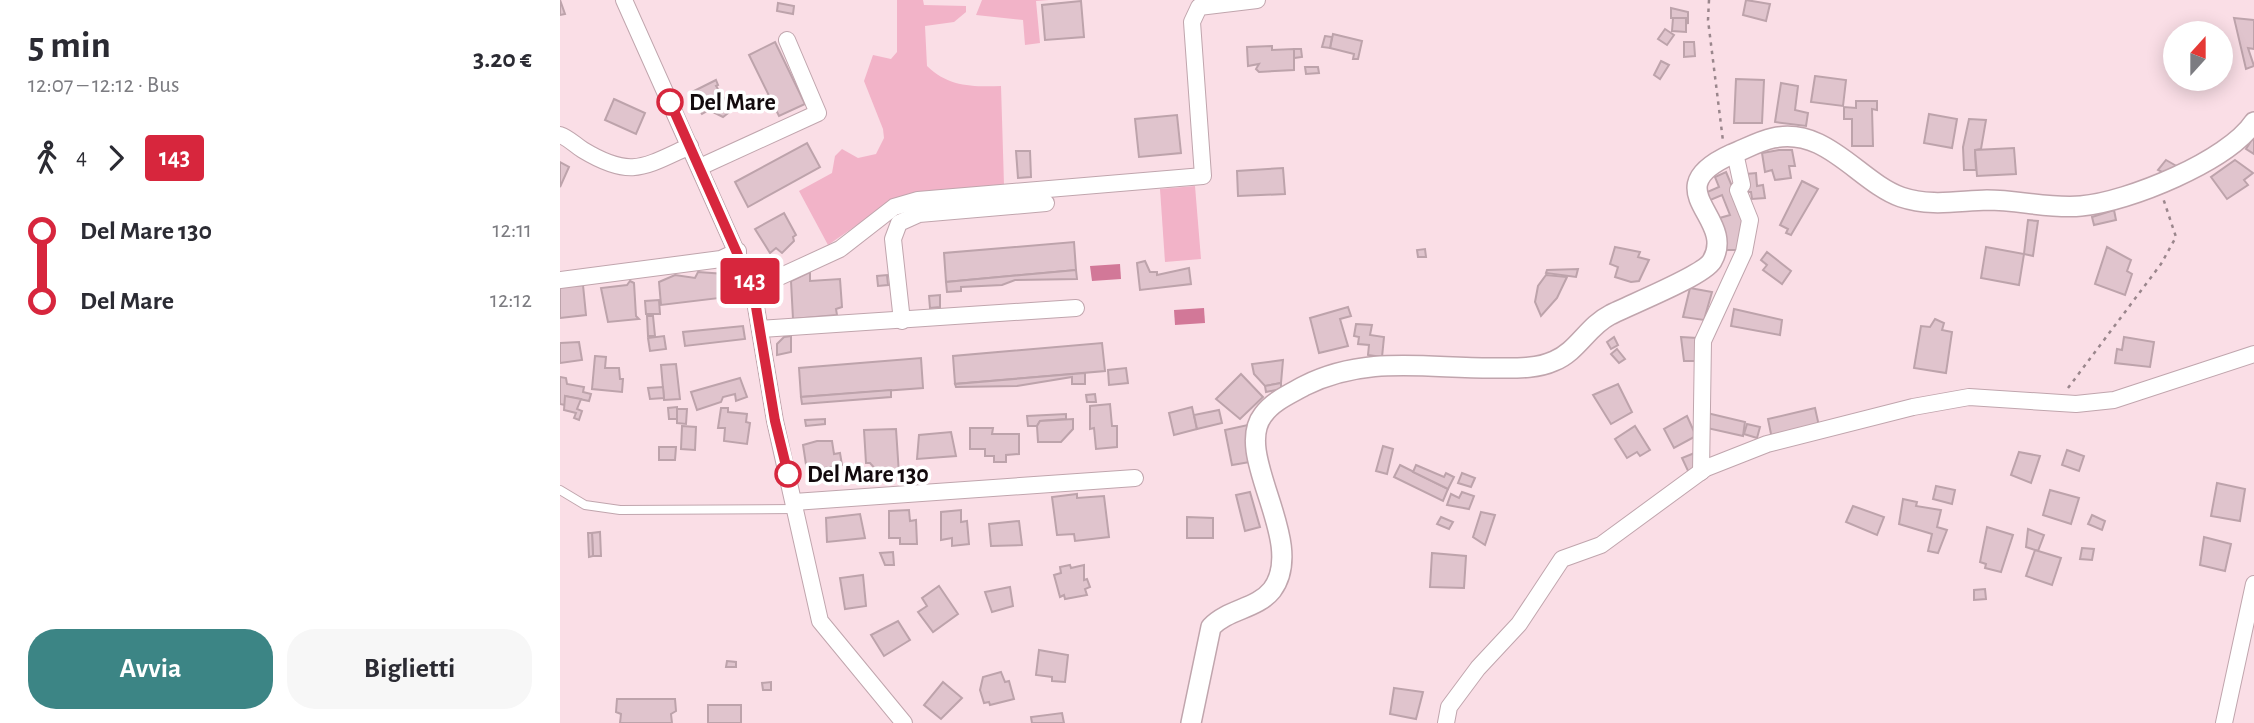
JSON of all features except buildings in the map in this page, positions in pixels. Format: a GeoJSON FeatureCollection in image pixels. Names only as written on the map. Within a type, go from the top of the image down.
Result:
{"type":"FeatureCollection","features":[{"type":"Feature","properties":{"kind":"street"},"geometry":{"type":"LineString","coordinates":[[624,0],[753,289],[775,421],[820,621],[904,723]]}},
{"type":"Feature","properties":{"kind":"street"},"geometry":{"type":"LineString","coordinates":[[753,289],[840,249],[894,206],[919,200],[1203,176],[1192,22],[1199,7],[1256,0]]}},
{"type":"Feature","properties":{"kind":"street"},"geometry":{"type":"LineString","coordinates":[[700,167],[818,113],[787,40]]}},
{"type":"Feature","properties":{"kind":"street"},"geometry":{"type":"LineString","coordinates":[[1191,723],[1211,627],[1222,615],[1258,601],[1271,590],[1279,574],[1282,554],[1258,462],[1256,428],[1262,415],[1281,398],[1313,382],[1373,365],[1517,368],[1556,361],[1604,318],[1704,270],[1716,251],[1716,239],[1696,191],[1700,174],[1709,164],[1729,151],[1773,138],[1798,138],[1825,147],[1895,195],[1917,202],[1953,204],[2008,201],[2085,206],[2201,167],[2239,141],[2254,122]]}},
{"type":"Feature","properties":{"kind":"street"},"geometry":{"type":"LineString","coordinates":[[560,135],[607,162],[629,169],[641,168],[690,146]]}},
{"type":"Feature","properties":{"kind":"street"},"geometry":{"type":"LineString","coordinates":[[1701,472],[1703,341],[1745,252],[1750,219],[1738,190],[1742,185],[1729,151]]}},
{"type":"Feature","properties":{"kind":"street"},"geometry":{"type":"LineString","coordinates":[[902,321],[893,239],[900,223],[919,214],[1046,203]]}},
{"type":"Feature","properties":{"kind":"street"},"geometry":{"type":"LineString","coordinates":[[560,280],[721,259],[737,251]]}},
{"type":"Feature","properties":{"kind":"street"},"geometry":{"type":"LineString","coordinates":[[760,329],[1076,308]]}},
{"type":"Feature","properties":{"kind":"street"},"geometry":{"type":"LineString","coordinates":[[1446,723],[1450,707],[1457,697],[1478,668],[1519,624],[1562,559],[1601,545],[1701,472],[1767,444],[1913,407],[1969,397],[2076,404],[2114,400],[2254,354]]}},
{"type":"Feature","properties":{"kind":"street"},"geometry":{"type":"LineString","coordinates":[[795,506],[1135,478]]}},
{"type":"Feature","properties":{"kind":"street"},"geometry":{"type":"LineString","coordinates":[[2224,723],[2254,584]]}},
{"type":"Feature","properties":{"kind":"lane"},"geometry":{"type":"LineString","coordinates":[[560,490],[585,505],[620,510],[795,506]]}},
{"type":"Feature","properties":{"kind":"path"},"geometry":{"type":"LineString","coordinates":[[1709,0],[1708,20],[1729,151]]}},
{"type":"Feature","properties":{"kind":"path"},"geometry":{"type":"LineString","coordinates":[[2067,388],[2161,264],[2176,237],[2157,182]]}},
{"type":"Feature","properties":{"kind":"shaded area"},"geometry":{"type":"Polygon","coordinates":[[[897,0],[923,0],[924,5],[966,6],[966,12],[954,22],[925,26],[927,66],[953,82],[971,86],[1001,86],[1004,185],[883,207],[828,245],[799,191],[832,173],[835,156],[842,149],[858,158],[876,154],[884,138],[883,129],[864,81],[873,55],[891,59],[897,52],[897,0]]]}},
{"type":"Feature","properties":{"kind":"shaded area"},"geometry":{"type":"Polygon","coordinates":[[[982,0],[1049,0],[1036,1],[1040,43],[1025,45],[1023,20],[976,15],[982,0]]]}},
{"type":"Feature","properties":{"kind":"shaded area"},"geometry":{"type":"Polygon","coordinates":[[[1195,186],[1201,259],[1165,262],[1160,189],[1195,186]]]}},
{"type":"Feature","properties":{"kind":"shaded area"},"geometry":{"type":"Polygon","coordinates":[[[1120,264],[1121,279],[1092,281],[1090,266],[1120,264]]]}},
{"type":"Feature","properties":{"kind":"shaded area"},"geometry":{"type":"Polygon","coordinates":[[[1204,308],[1205,323],[1175,325],[1174,310],[1204,308]]]}},
{"type":"Feature","properties":{"kind":"bus line","name":"143"},"geometry":{"type":"LineString","coordinates":[[670,102],[753,289],[775,421],[788,474]]}},
{"type":"Feature","properties":{"kind":"place","name":"Del Mare"},"geometry":{"type":"Point","coordinates":[670,102]}},
{"type":"Feature","properties":{"kind":"place","name":"Del Mare 130"},"geometry":{"type":"Point","coordinates":[788,474]}}]}
